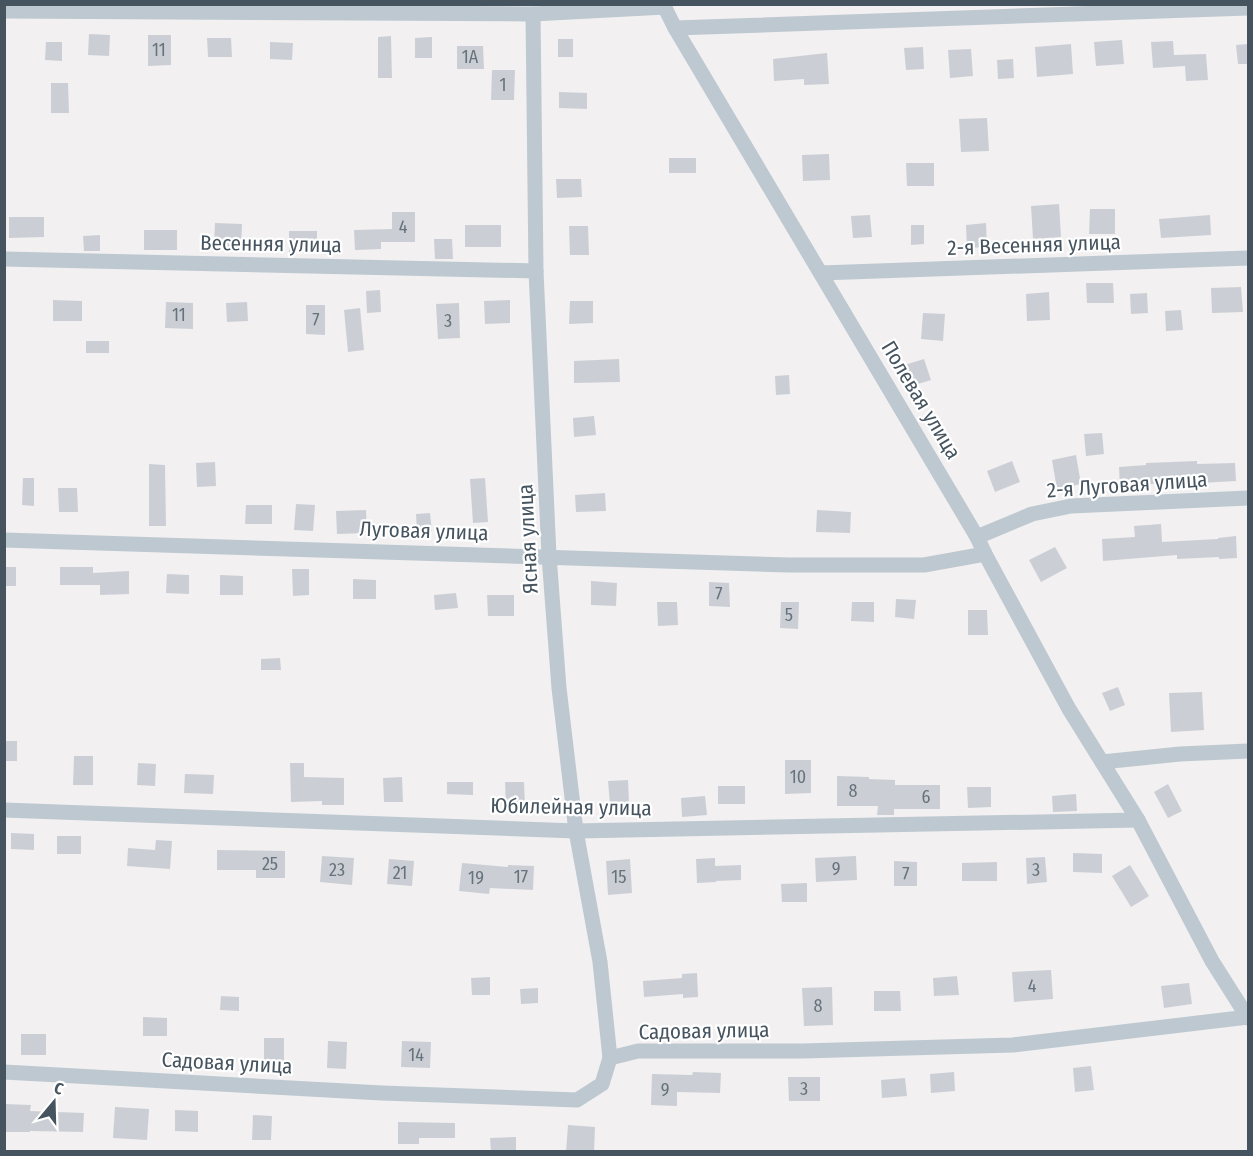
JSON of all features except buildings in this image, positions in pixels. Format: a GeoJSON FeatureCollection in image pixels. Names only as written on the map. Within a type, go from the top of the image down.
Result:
{"type":"FeatureCollection","features":[{"type":"Feature","properties":{"kind":"street"},"geometry":{"type":"LineString","coordinates":[[4,10],[532,14],[664,6]]}},
{"type":"Feature","properties":{"kind":"street","name":"Полевая улица"},"geometry":{"type":"LineString","coordinates":[[664,6],[977,537],[1069,709],[1138,820],[1212,960],[1248,1018]]}},
{"type":"Feature","properties":{"kind":"street"},"geometry":{"type":"LineString","coordinates":[[675,28],[1248,8]]}},
{"type":"Feature","properties":{"kind":"street","name":"Ясная улица"},"geometry":{"type":"LineString","coordinates":[[532,14],[536,271],[549,556],[559,688],[576,831],[600,962],[610,1058]]}},
{"type":"Feature","properties":{"kind":"street","name":"2-я Весенняя улица"},"geometry":{"type":"LineString","coordinates":[[821,273],[1248,258]]}},
{"type":"Feature","properties":{"kind":"street","name":"Весенняя улица"},"geometry":{"type":"LineString","coordinates":[[4,259],[536,271]]}},
{"type":"Feature","properties":{"kind":"street","name":"2-я Луговая улица"},"geometry":{"type":"LineString","coordinates":[[977,537],[1032,514],[1071,506],[1248,498]]}},
{"type":"Feature","properties":{"kind":"street","name":"Луговая улица"},"geometry":{"type":"LineString","coordinates":[[4,540],[789,565],[924,565],[985,554]]}},
{"type":"Feature","properties":{"kind":"street"},"geometry":{"type":"LineString","coordinates":[[1102,762],[1180,754],[1248,751]]}},
{"type":"Feature","properties":{"kind":"street","name":"Юбилейная улица"},"geometry":{"type":"LineString","coordinates":[[4,810],[576,831],[1138,820]]}},
{"type":"Feature","properties":{"kind":"street","name":"Садовая улица"},"geometry":{"type":"LineString","coordinates":[[4,1072],[382,1093],[577,1100],[602,1084],[610,1058],[638,1051],[803,1051],[1013,1045],[1248,1018]]}}]}
